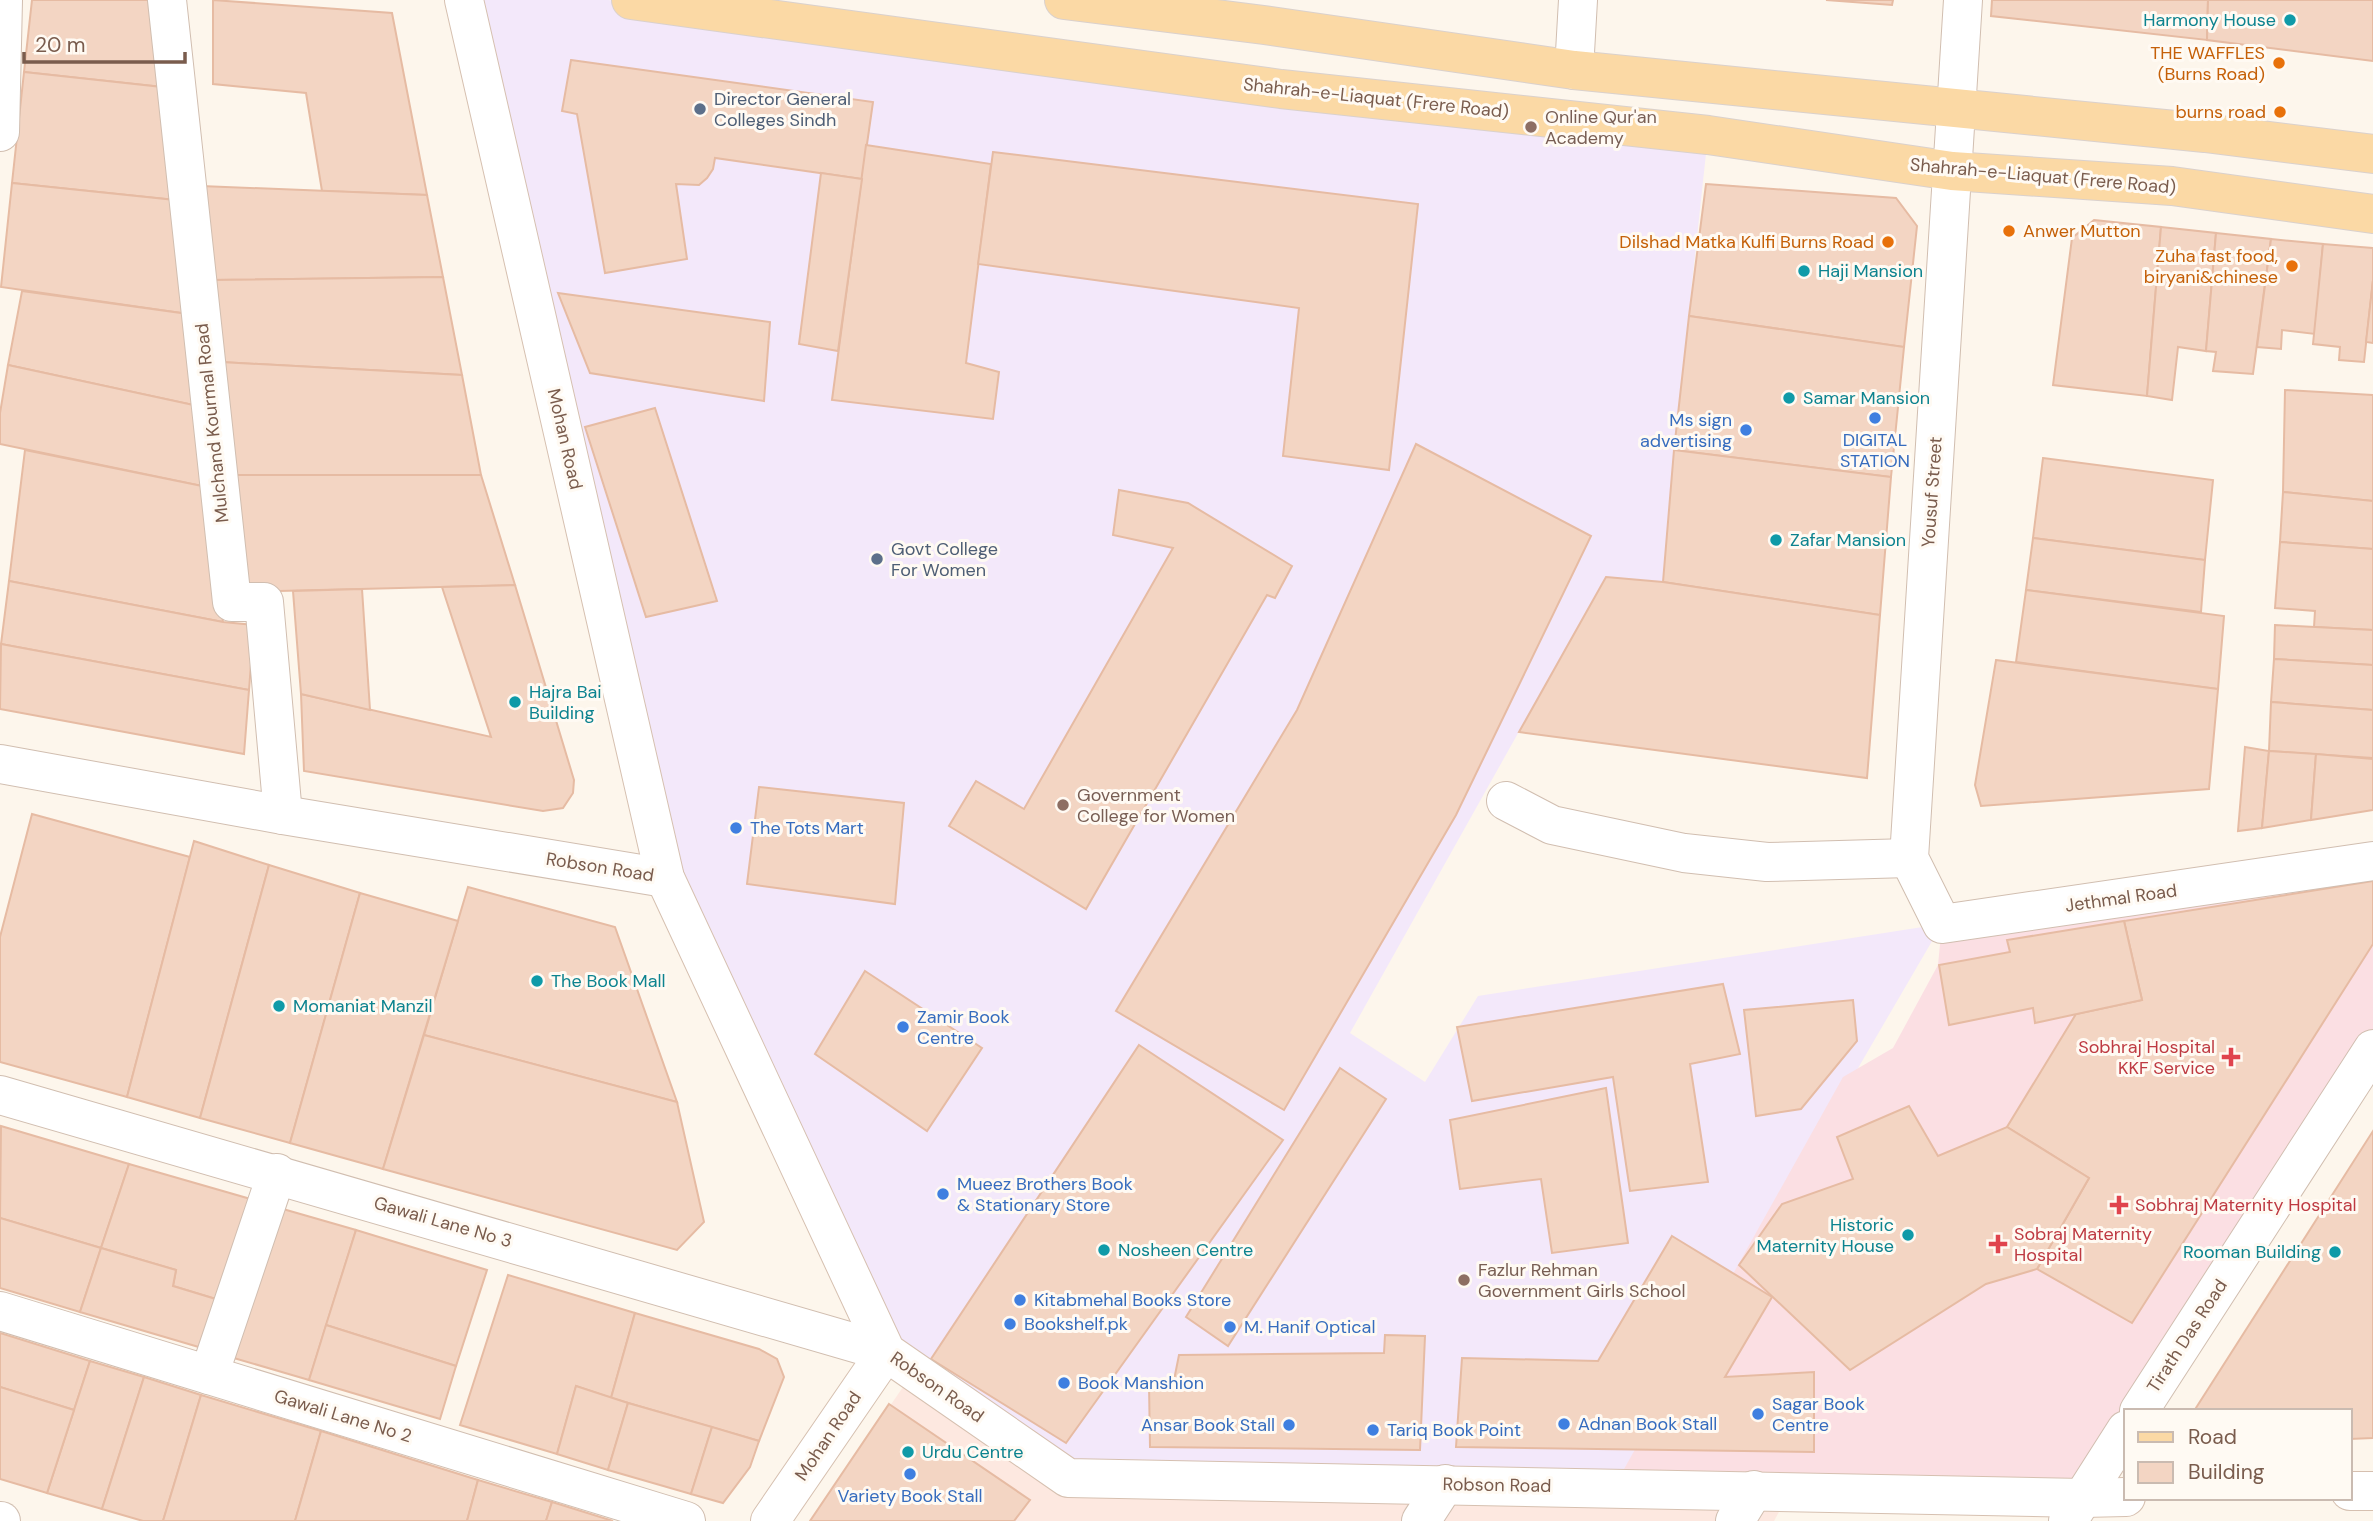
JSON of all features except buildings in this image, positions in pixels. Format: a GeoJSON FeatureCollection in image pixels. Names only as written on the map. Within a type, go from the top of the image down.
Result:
{"type":"FeatureCollection","features":[{"type":"Feature","properties":{"kind":"main road","name":"Shahrah-e-Liaquat (Frere Road)"},"geometry":{"type":"LineString","coordinates":[[631,0],[1281,89],[1741,139],[1952,170],[2172,186],[2373,214]]}},
{"type":"Feature","properties":{"kind":"main road"},"geometry":{"type":"LineString","coordinates":[[1064,0],[1264,25],[1574,70],[2205,133],[2373,153]]}},
{"type":"Feature","properties":{"kind":"street"},"geometry":{"type":"LineString","coordinates":[[0,132],[4,0]]}},
{"type":"Feature","properties":{"kind":"street","name":"Mulchand Kourmal Road"},"geometry":{"type":"LineString","coordinates":[[167,0],[232,602],[264,602],[283,814]]}},
{"type":"Feature","properties":{"kind":"street","name":"Mohan Road"},"geometry":{"type":"LineString","coordinates":[[464,0],[665,878]]}},
{"type":"Feature","properties":{"kind":"street"},"geometry":{"type":"LineString","coordinates":[[1574,70],[1578,0]]}},
{"type":"Feature","properties":{"kind":"street","name":"Yousuf Street"},"geometry":{"type":"LineString","coordinates":[[1909,858],[1963,0]]}},
{"type":"Feature","properties":{"kind":"street","name":"Robson Road"},"geometry":{"type":"LineString","coordinates":[[0,764],[665,878],[886,1352],[1068,1478],[1445,1484],[1745,1506],[2075,1509],[2124,1497]]}},
{"type":"Feature","properties":{"kind":"street"},"geometry":{"type":"LineString","coordinates":[[1506,801],[1552,825],[1684,853],[1767,862],[1909,858]]}},
{"type":"Feature","properties":{"kind":"street","name":"Jethmal Road"},"geometry":{"type":"LineString","coordinates":[[1909,858],[1942,924],[2373,861]]}},
{"type":"Feature","properties":{"kind":"street","name":"Tirath Das Road"},"geometry":{"type":"LineString","coordinates":[[2140,1409],[2373,1049]]}},
{"type":"Feature","properties":{"kind":"street","name":"Gawali Lane No 3"},"geometry":{"type":"LineString","coordinates":[[0,1095],[277,1173],[886,1352]]}},
{"type":"Feature","properties":{"kind":"street"},"geometry":{"type":"LineString","coordinates":[[209,1374],[277,1173]]}},
{"type":"Feature","properties":{"kind":"street","name":"Gawali Lane No 2"},"geometry":{"type":"LineString","coordinates":[[0,1311],[686,1521]]}},
{"type":"Feature","properties":{"kind":"street","name":"Mohan Road"},"geometry":{"type":"LineString","coordinates":[[770,1521],[886,1352]]}},
{"type":"Feature","properties":{"kind":"street"},"geometry":{"type":"LineString","coordinates":[[2075,1509],[2124,1433]]}},
{"type":"Feature","properties":{"kind":"street"},"geometry":{"type":"LineString","coordinates":[[1421,1521],[1445,1484]]}},
{"type":"Feature","properties":{"kind":"street"},"geometry":{"type":"LineString","coordinates":[[2352,1491],[2373,1491]]}},
{"type":"Feature","properties":{"kind":"shaded area","name":"Government College for Women"},"geometry":{"type":"Polygon","coordinates":[[[464,0],[608,0],[1708,135],[1674,450],[1663,582],[1605,578],[1350,1033],[1425,1082],[1478,996],[1942,924],[1614,1487],[1068,1478],[914,1371],[665,878],[464,0]]]}},
{"type":"Feature","properties":{"kind":"shaded area","name":"Sobraj Maternity Hospital"},"geometry":{"type":"Polygon","coordinates":[[[2373,861],[2373,1049],[2140,1409],[2124,1409],[2124,1435],[2083,1498],[1614,1487],[1843,1077],[1893,1048],[1938,965],[1942,924],[2373,861]]]}},
{"type":"Feature","properties":{"kind":"shaded area"},"geometry":{"type":"Polygon","coordinates":[[[914,1371],[1791,1490],[1774,1521],[811,1521],[914,1371]]]}},
{"type":"Feature","properties":{"kind":"place","name":"Harmony House"},"geometry":{"type":"Point","coordinates":[2290,20]}},
{"type":"Feature","properties":{"kind":"place","name":"THE WAFFLES (Burns Road)"},"geometry":{"type":"Point","coordinates":[2279,63]}},
{"type":"Feature","properties":{"kind":"place","name":"Director General Colleges Sindh"},"geometry":{"type":"Point","coordinates":[700,109]}},
{"type":"Feature","properties":{"kind":"place","name":"burns road"},"geometry":{"type":"Point","coordinates":[2280,112]}},
{"type":"Feature","properties":{"kind":"place","name":"Online Qur'an Academy"},"geometry":{"type":"Point","coordinates":[1531,127]}},
{"type":"Feature","properties":{"kind":"place","name":"Anwer Mutton"},"geometry":{"type":"Point","coordinates":[2009,231]}},
{"type":"Feature","properties":{"kind":"place","name":"Dilshad Matka Kulfi Burns Road"},"geometry":{"type":"Point","coordinates":[1888,242]}},
{"type":"Feature","properties":{"kind":"place","name":"Zuha fast food, biryani&chinese"},"geometry":{"type":"Point","coordinates":[2292,266]}},
{"type":"Feature","properties":{"kind":"place","name":"Haji Mansion"},"geometry":{"type":"Point","coordinates":[1804,271]}},
{"type":"Feature","properties":{"kind":"place","name":"Samar Mansion"},"geometry":{"type":"Point","coordinates":[1789,398]}},
{"type":"Feature","properties":{"kind":"place","name":"DIGITAL STATION"},"geometry":{"type":"Point","coordinates":[1875,418]}},
{"type":"Feature","properties":{"kind":"place","name":"Ms sign advertising"},"geometry":{"type":"Point","coordinates":[1746,430]}},
{"type":"Feature","properties":{"kind":"place","name":"Zafar Mansion"},"geometry":{"type":"Point","coordinates":[1776,540]}},
{"type":"Feature","properties":{"kind":"place","name":"Govt College For Women"},"geometry":{"type":"Point","coordinates":[877,559]}},
{"type":"Feature","properties":{"kind":"place","name":"Hajra Bai Building"},"geometry":{"type":"Point","coordinates":[515,702]}},
{"type":"Feature","properties":{"kind":"place","name":"Government College for Women"},"geometry":{"type":"Point","coordinates":[1063,805]}},
{"type":"Feature","properties":{"kind":"place","name":"The Tots Mart"},"geometry":{"type":"Point","coordinates":[736,828]}},
{"type":"Feature","properties":{"kind":"place","name":"The Book Mall"},"geometry":{"type":"Point","coordinates":[537,981]}},
{"type":"Feature","properties":{"kind":"place","name":"Momaniat Manzil"},"geometry":{"type":"Point","coordinates":[279,1006]}},
{"type":"Feature","properties":{"kind":"place","name":"Zamir Book Centre"},"geometry":{"type":"Point","coordinates":[903,1027]}},
{"type":"Feature","properties":{"kind":"place","name":"Sobhraj Hospital KKF Service"},"geometry":{"type":"Point","coordinates":[2231,1057]}},
{"type":"Feature","properties":{"kind":"place","name":"Mueez Brothers Book & Stationary Store"},"geometry":{"type":"Point","coordinates":[943,1194]}},
{"type":"Feature","properties":{"kind":"place","name":"Sobhraj Maternity Hospital"},"geometry":{"type":"Point","coordinates":[2119,1205]}},
{"type":"Feature","properties":{"kind":"place","name":"Historic Maternity House"},"geometry":{"type":"Point","coordinates":[1908,1235]}},
{"type":"Feature","properties":{"kind":"place","name":"Sobraj Maternity Hospital"},"geometry":{"type":"Point","coordinates":[1998,1244]}},
{"type":"Feature","properties":{"kind":"place","name":"Nosheen Centre"},"geometry":{"type":"Point","coordinates":[1104,1250]}},
{"type":"Feature","properties":{"kind":"place","name":"Rooman Building"},"geometry":{"type":"Point","coordinates":[2335,1252]}},
{"type":"Feature","properties":{"kind":"place","name":"Fazlur Rehman Government Girls School"},"geometry":{"type":"Point","coordinates":[1464,1280]}},
{"type":"Feature","properties":{"kind":"place","name":"Kitabmehal Books Store"},"geometry":{"type":"Point","coordinates":[1020,1300]}},
{"type":"Feature","properties":{"kind":"place","name":"Bookshelf.pk"},"geometry":{"type":"Point","coordinates":[1010,1324]}},
{"type":"Feature","properties":{"kind":"place","name":"M. Hanif Optical"},"geometry":{"type":"Point","coordinates":[1230,1327]}},
{"type":"Feature","properties":{"kind":"place","name":"Book Manshion"},"geometry":{"type":"Point","coordinates":[1064,1383]}},
{"type":"Feature","properties":{"kind":"place","name":"Sagar Book Centre"},"geometry":{"type":"Point","coordinates":[1758,1414]}},
{"type":"Feature","properties":{"kind":"place","name":"Adnan Book Stall"},"geometry":{"type":"Point","coordinates":[1564,1424]}},
{"type":"Feature","properties":{"kind":"place","name":"Ansar Book Stall"},"geometry":{"type":"Point","coordinates":[1289,1425]}},
{"type":"Feature","properties":{"kind":"place","name":"Tariq Book Point"},"geometry":{"type":"Point","coordinates":[1373,1430]}},
{"type":"Feature","properties":{"kind":"place","name":"Urdu Centre"},"geometry":{"type":"Point","coordinates":[908,1452]}},
{"type":"Feature","properties":{"kind":"place","name":"Variety Book Stall"},"geometry":{"type":"Point","coordinates":[910,1474]}}]}
